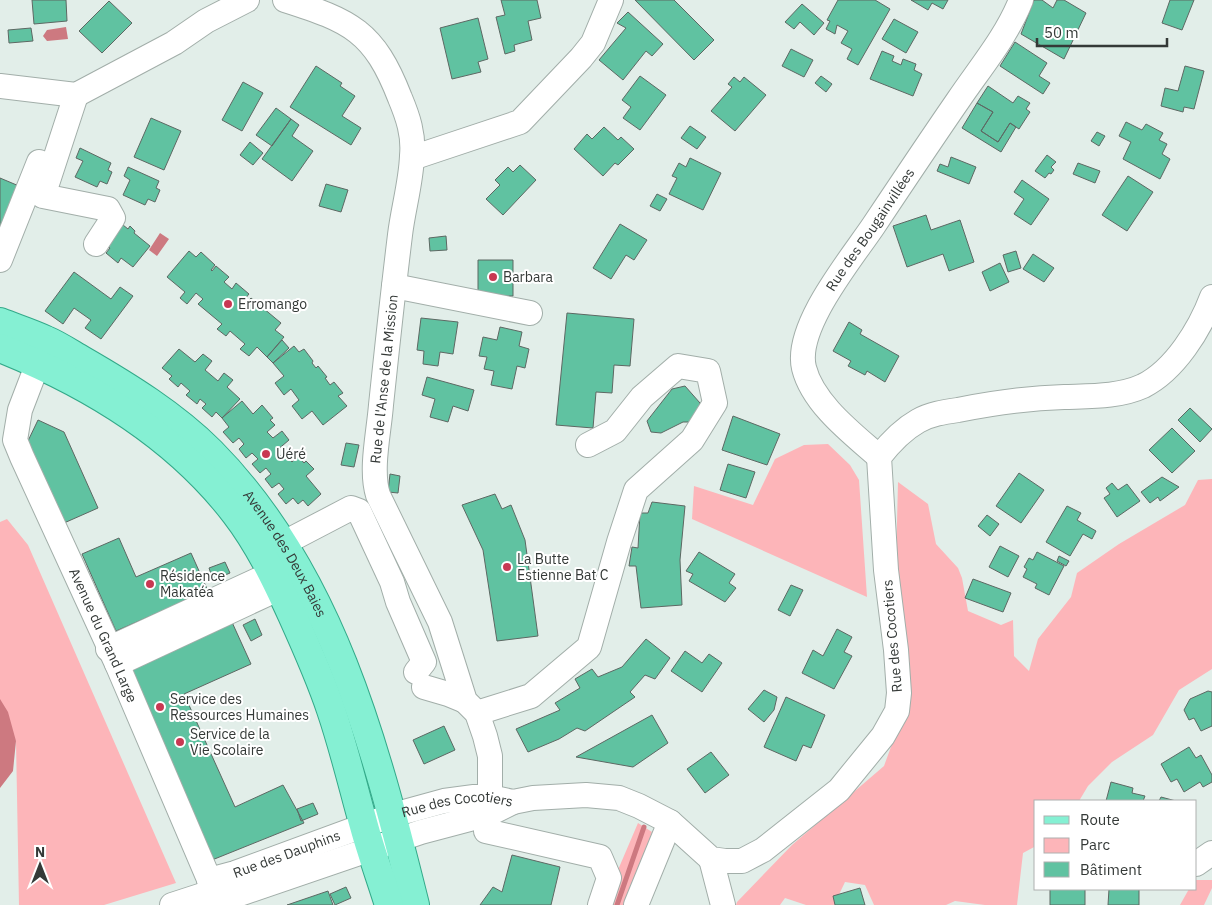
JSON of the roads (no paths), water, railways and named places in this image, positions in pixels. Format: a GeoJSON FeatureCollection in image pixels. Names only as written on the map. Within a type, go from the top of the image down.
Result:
{"type":"FeatureCollection","features":[{"type":"Feature","properties":{"kind":"main road","name":"Avenue des Deux Baies"},"geometry":{"type":"LineString","coordinates":[[0,322],[47,340],[135,391],[172,419],[216,458],[244,489],[284,543],[308,585],[349,677],[396,827],[416,905]]}},
{"type":"Feature","properties":{"kind":"main road","name":"Avenue des Deux Baies"},"geometry":{"type":"LineString","coordinates":[[0,348],[38,363],[91,390],[142,423],[173,448],[207,480],[236,514],[276,580],[306,646],[331,710],[367,837],[389,905]]}},
{"type":"Feature","properties":{"kind":"street"},"geometry":{"type":"LineString","coordinates":[[0,86],[71,95],[174,43],[206,21],[247,0]]}},
{"type":"Feature","properties":{"kind":"street","name":"Rue de l'Anse de la Mission"},"geometry":{"type":"LineString","coordinates":[[285,0],[322,12],[356,30],[371,43],[394,79],[412,134],[412,158],[402,212],[376,452],[375,487],[440,622],[471,707],[485,736],[490,756],[490,797]]}},
{"type":"Feature","properties":{"kind":"street"},"geometry":{"type":"LineString","coordinates":[[412,158],[520,122],[581,58],[592,43],[611,0]]}},
{"type":"Feature","properties":{"kind":"street","name":"Rue des Bougainvillées"},"geometry":{"type":"LineString","coordinates":[[879,457],[830,412],[811,383],[804,369],[803,359],[806,338],[823,300],[926,145],[1005,31],[1021,0]]}},
{"type":"Feature","properties":{"kind":"street"},"geometry":{"type":"LineString","coordinates":[[71,95],[43,196],[108,209],[113,218],[96,244]]}},
{"type":"Feature","properties":{"kind":"street"},"geometry":{"type":"LineString","coordinates":[[0,260],[71,95]]}},
{"type":"Feature","properties":{"kind":"street"},"geometry":{"type":"LineString","coordinates":[[394,286],[530,313]]}},
{"type":"Feature","properties":{"kind":"street"},"geometry":{"type":"LineString","coordinates":[[879,457],[904,430],[919,420],[932,415],[1016,401],[1119,393],[1143,386],[1162,372],[1190,343],[1207,311],[1212,297]]}},
{"type":"Feature","properties":{"kind":"street","name":"Avenue du Grand Large"},"geometry":{"type":"LineString","coordinates":[[38,363],[20,410],[15,440],[113,657],[216,894]]}},
{"type":"Feature","properties":{"kind":"street"},"geometry":{"type":"LineString","coordinates":[[284,543],[351,508],[359,511],[392,582],[398,602],[424,662],[420,680],[471,707],[530,696],[589,647],[636,490],[692,440],[715,403],[708,371],[678,366],[642,397],[615,431],[588,445]]}},
{"type":"Feature","properties":{"kind":"street","name":"Rue des Cocotiers"},"geometry":{"type":"LineString","coordinates":[[396,827],[444,801],[490,797],[513,802],[533,798],[586,795],[619,798],[639,806],[670,822],[711,859],[725,861],[742,860],[763,850],[780,838],[839,790],[883,736],[897,711],[899,693],[886,570],[879,457]]}},
{"type":"Feature","properties":{"kind":"street"},"geometry":{"type":"LineString","coordinates":[[113,657],[276,580]]}},
{"type":"Feature","properties":{"kind":"street"},"geometry":{"type":"LineString","coordinates":[[396,827],[471,818],[489,814],[513,802]]}},
{"type":"Feature","properties":{"kind":"street"},"geometry":{"type":"LineString","coordinates":[[636,905],[670,822]]}},
{"type":"Feature","properties":{"kind":"street","name":"Rue des Dauphins"},"geometry":{"type":"LineString","coordinates":[[172,905],[216,894],[396,827]]}},
{"type":"Feature","properties":{"kind":"street"},"geometry":{"type":"LineString","coordinates":[[486,831],[600,857],[609,878],[600,905]]}},
{"type":"Feature","properties":{"kind":"street"},"geometry":{"type":"LineString","coordinates":[[1197,863],[1212,853]]}},
{"type":"Feature","properties":{"kind":"street"},"geometry":{"type":"LineString","coordinates":[[711,859],[723,905]]}},
{"type":"Feature","properties":{"kind":"waterway"},"geometry":{"type":"LineString","coordinates":[[617,905],[644,827]]}},
{"type":"Feature","properties":{"kind":"place","name":"Barbara"},"geometry":{"type":"Point","coordinates":[493,277]}},
{"type":"Feature","properties":{"kind":"place","name":"Erromango"},"geometry":{"type":"Point","coordinates":[228,304]}},
{"type":"Feature","properties":{"kind":"place","name":"Uéré"},"geometry":{"type":"Point","coordinates":[266,454]}},
{"type":"Feature","properties":{"kind":"place","name":"La Butte Estienne Bat C"},"geometry":{"type":"Point","coordinates":[507,567]}},
{"type":"Feature","properties":{"kind":"place","name":"Résidence Makatéa"},"geometry":{"type":"Point","coordinates":[150,584]}},
{"type":"Feature","properties":{"kind":"place","name":"Service des Ressources Humaines"},"geometry":{"type":"Point","coordinates":[160,707]}},
{"type":"Feature","properties":{"kind":"place","name":"Service de la Vie Scolaire"},"geometry":{"type":"Point","coordinates":[180,742]}}]}
